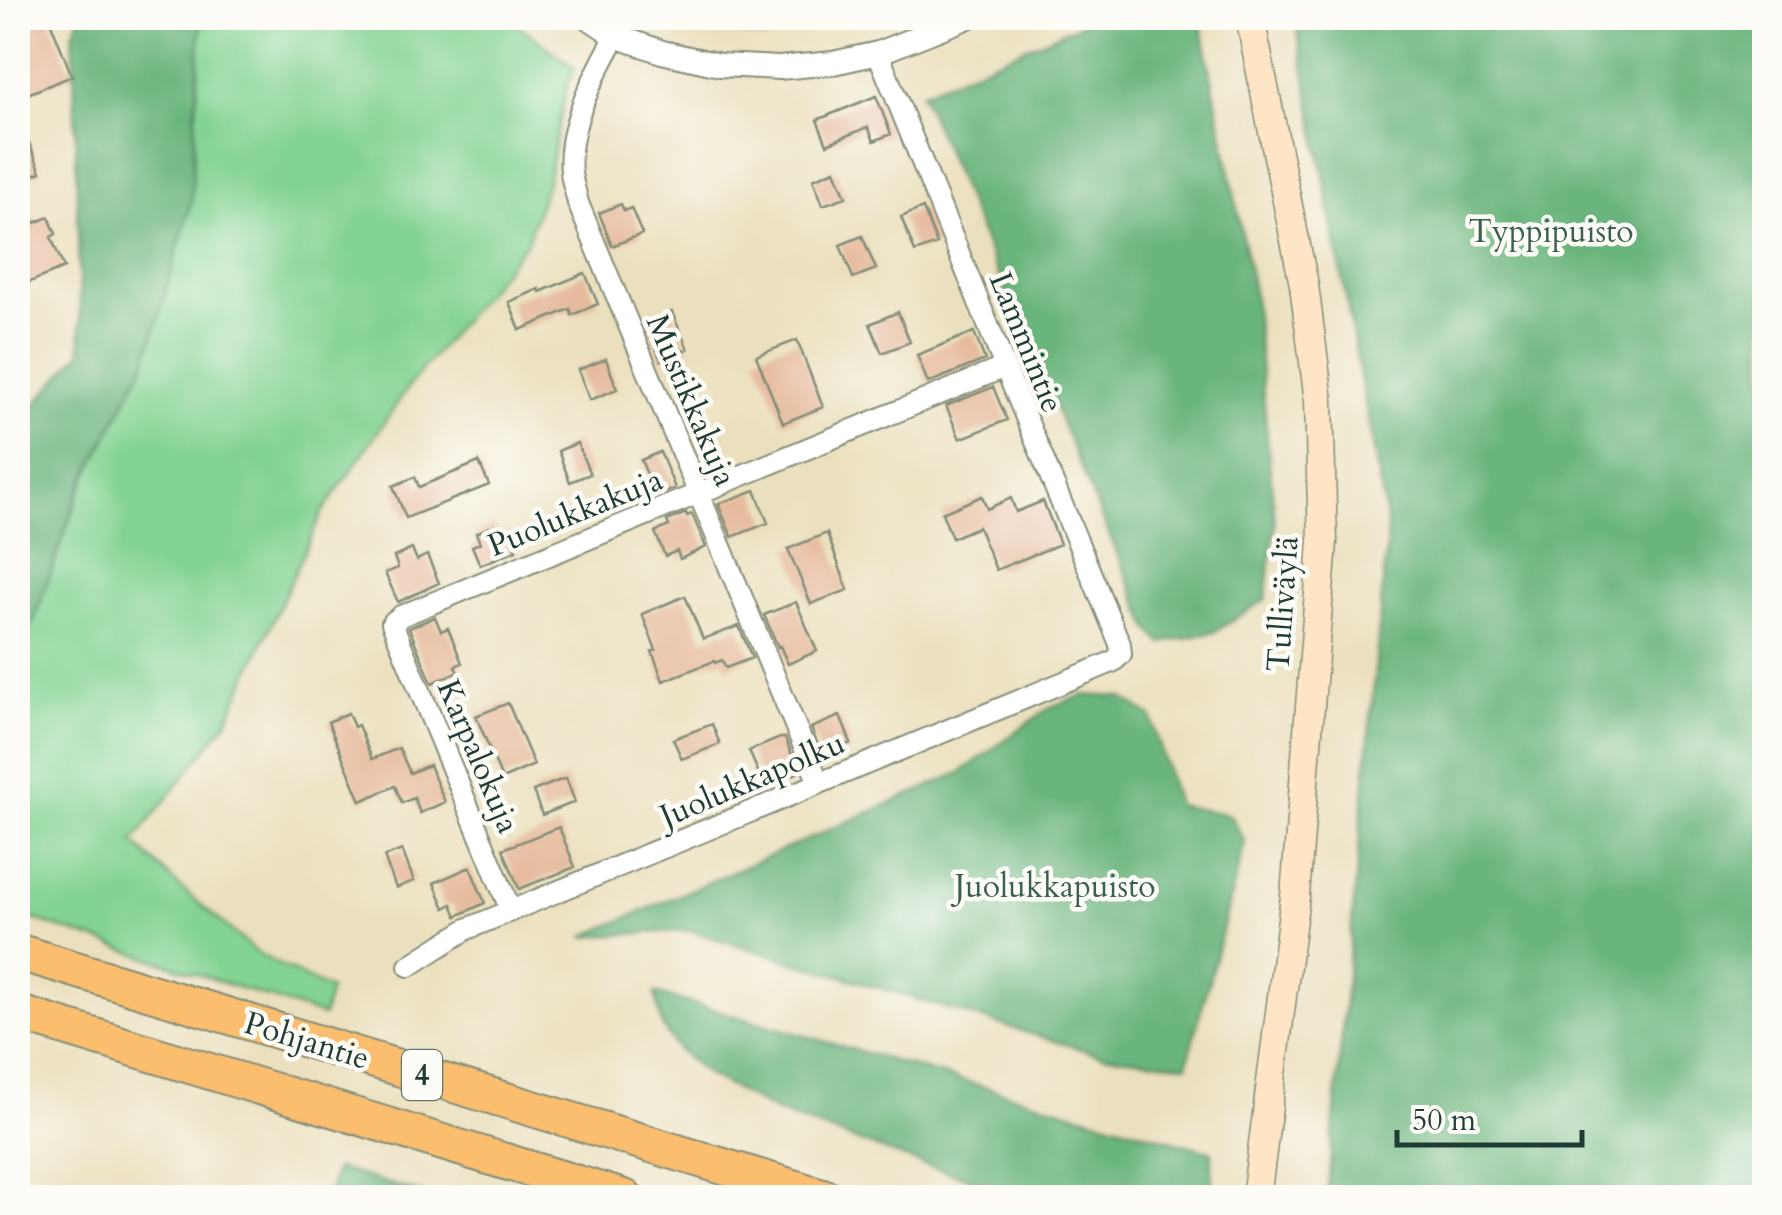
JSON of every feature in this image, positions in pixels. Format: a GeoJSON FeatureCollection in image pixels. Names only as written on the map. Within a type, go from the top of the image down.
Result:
{"type":"FeatureCollection","features":[{"type":"Feature","properties":{"kind":"highway","name":"Pohjantie"},"geometry":{"type":"LineString","coordinates":[[18,952],[826,1198]]}},
{"type":"Feature","properties":{"kind":"highway","name":"Pohjantie"},"geometry":{"type":"LineString","coordinates":[[18,1013],[625,1198]]}},
{"type":"Feature","properties":{"kind":"main road","name":"Tulliväylä"},"geometry":{"type":"LineString","coordinates":[[1250,18],[1304,285],[1319,401],[1323,542],[1294,896],[1256,1198]]}},
{"type":"Feature","properties":{"kind":"street"},"geometry":{"type":"LineString","coordinates":[[589,18],[616,36],[662,52],[720,65],[779,68],[834,64],[878,53],[966,18]]}},
{"type":"Feature","properties":{"kind":"street","name":"Mustikkakuja"},"geometry":{"type":"LineString","coordinates":[[616,36],[585,95],[575,130],[570,169],[578,203],[819,783]]}},
{"type":"Feature","properties":{"kind":"street","name":"Lammintie"},"geometry":{"type":"LineString","coordinates":[[878,53],[1121,654]]}},
{"type":"Feature","properties":{"kind":"street","name":"Puolukkakuja"},"geometry":{"type":"LineString","coordinates":[[392,623],[1005,367]]}},
{"type":"Feature","properties":{"kind":"street","name":"Karpalokuja"},"geometry":{"type":"LineString","coordinates":[[392,623],[511,911]]}},
{"type":"Feature","properties":{"kind":"street","name":"Juolukkapolku"},"geometry":{"type":"LineString","coordinates":[[408,966],[467,929],[1114,661],[1121,654]]}},
{"type":"Feature","properties":{"kind":"green space"},"geometry":{"type":"Polygon","coordinates":[[[79,18],[201,18],[191,202],[146,361],[80,488],[33,623],[18,643],[18,424],[81,352],[73,34],[79,18]]]}},
{"type":"Feature","properties":{"kind":"green space"},"geometry":{"type":"Polygon","coordinates":[[[201,18],[509,18],[575,68],[567,86],[547,182],[527,242],[412,382],[323,511],[226,723],[133,842],[260,955],[330,990],[323,1016],[18,914],[18,643],[33,622],[79,493],[146,361],[191,202],[201,18]]]}},
{"type":"Feature","properties":{"kind":"green space"},"geometry":{"type":"Polygon","coordinates":[[[682,18],[816,18],[761,37],[682,18]]]}},
{"type":"Feature","properties":{"kind":"green space"},"geometry":{"type":"Polygon","coordinates":[[[1095,18],[1200,18],[1254,296],[1275,523],[1266,599],[1214,632],[1161,643],[1149,628],[921,93],[1095,18]]]}},
{"type":"Feature","properties":{"kind":"green space","name":"Typpipuisto"},"geometry":{"type":"Polygon","coordinates":[[[1295,18],[1764,18],[1764,1197],[1327,1197],[1388,528],[1295,18]]]}},
{"type":"Feature","properties":{"kind":"green space","name":"Juolukkapuisto"},"geometry":{"type":"Polygon","coordinates":[[[1084,695],[1121,697],[1151,716],[1177,805],[1230,815],[1245,842],[1187,1065],[1101,1055],[688,930],[583,937],[960,773],[1050,707],[1084,695]]]}},
{"type":"Feature","properties":{"kind":"green space"},"geometry":{"type":"Polygon","coordinates":[[[655,993],[1212,1152],[1212,1186],[1204,1197],[1032,1197],[925,1165],[779,1113],[706,1074],[678,1050],[662,1026],[655,993]]]}},
{"type":"Feature","properties":{"kind":"green space"},"geometry":{"type":"Polygon","coordinates":[[[336,1168],[433,1197],[327,1197],[336,1168]]]}},
{"type":"Feature","properties":{"kind":"building"},"geometry":{"type":"Polygon","coordinates":[[[49,18],[72,76],[18,98],[18,26],[49,18]]]}},
{"type":"Feature","properties":{"kind":"building"},"geometry":{"type":"Polygon","coordinates":[[[876,96],[891,134],[874,141],[868,127],[827,144],[817,120],[876,96]]]}},
{"type":"Feature","properties":{"kind":"building"},"geometry":{"type":"Polygon","coordinates":[[[18,116],[41,172],[18,181],[18,116]]]}},
{"type":"Feature","properties":{"kind":"building"},"geometry":{"type":"Polygon","coordinates":[[[835,170],[846,197],[823,205],[813,179],[835,170]]]}},
{"type":"Feature","properties":{"kind":"building"},"geometry":{"type":"Polygon","coordinates":[[[18,183],[35,223],[49,217],[56,234],[51,237],[64,268],[18,287],[18,183]]]}},
{"type":"Feature","properties":{"kind":"building"},"geometry":{"type":"Polygon","coordinates":[[[621,204],[624,211],[631,208],[642,234],[612,246],[599,213],[621,204]]]}},
{"type":"Feature","properties":{"kind":"building"},"geometry":{"type":"Polygon","coordinates":[[[923,208],[937,244],[915,252],[901,217],[923,208]]]}},
{"type":"Feature","properties":{"kind":"building"},"geometry":{"type":"Polygon","coordinates":[[[862,236],[876,269],[853,278],[840,245],[862,236]]]}},
{"type":"Feature","properties":{"kind":"building"},"geometry":{"type":"Polygon","coordinates":[[[585,273],[598,304],[572,315],[570,309],[520,330],[509,302],[585,273]]]}},
{"type":"Feature","properties":{"kind":"building"},"geometry":{"type":"Polygon","coordinates":[[[672,312],[688,349],[661,360],[646,323],[672,312]]]}},
{"type":"Feature","properties":{"kind":"building"},"geometry":{"type":"Polygon","coordinates":[[[898,312],[910,342],[882,353],[870,324],[898,312]]]}},
{"type":"Feature","properties":{"kind":"building"},"geometry":{"type":"Polygon","coordinates":[[[974,332],[985,360],[928,383],[917,355],[974,332]]]}},
{"type":"Feature","properties":{"kind":"building"},"geometry":{"type":"Polygon","coordinates":[[[797,340],[823,407],[783,423],[756,356],[797,340]]]}},
{"type":"Feature","properties":{"kind":"building"},"geometry":{"type":"Polygon","coordinates":[[[606,359],[617,389],[590,400],[578,370],[606,359]]]}},
{"type":"Feature","properties":{"kind":"building"},"geometry":{"type":"Polygon","coordinates":[[[993,387],[1007,420],[960,439],[946,406],[993,387]]]}},
{"type":"Feature","properties":{"kind":"building"},"geometry":{"type":"Polygon","coordinates":[[[577,443],[590,474],[570,482],[558,451],[577,443]]]}},
{"type":"Feature","properties":{"kind":"building"},"geometry":{"type":"Polygon","coordinates":[[[660,452],[675,488],[656,496],[641,460],[660,452]]]}},
{"type":"Feature","properties":{"kind":"building"},"geometry":{"type":"Polygon","coordinates":[[[479,462],[489,485],[406,518],[393,486],[415,477],[419,487],[479,462]]]}},
{"type":"Feature","properties":{"kind":"building"},"geometry":{"type":"Polygon","coordinates":[[[755,490],[768,523],[732,537],[718,504],[755,490]]]}},
{"type":"Feature","properties":{"kind":"building"},"geometry":{"type":"Polygon","coordinates":[[[982,496],[987,509],[1011,498],[1016,512],[1043,501],[1060,544],[996,570],[978,527],[952,538],[942,513],[982,496]]]}},
{"type":"Feature","properties":{"kind":"building"},"geometry":{"type":"Polygon","coordinates":[[[692,514],[706,547],[680,559],[677,551],[665,556],[655,532],[669,526],[667,521],[692,514]]]}},
{"type":"Feature","properties":{"kind":"building"},"geometry":{"type":"Polygon","coordinates":[[[495,525],[499,535],[508,531],[516,550],[480,565],[472,546],[480,543],[476,533],[495,525]]]}},
{"type":"Feature","properties":{"kind":"building"},"geometry":{"type":"Polygon","coordinates":[[[827,533],[848,590],[811,604],[788,549],[827,533]]]}},
{"type":"Feature","properties":{"kind":"building"},"geometry":{"type":"Polygon","coordinates":[[[412,549],[417,560],[427,555],[439,583],[398,602],[385,573],[398,568],[394,557],[412,549]]]}},
{"type":"Feature","properties":{"kind":"building"},"geometry":{"type":"Polygon","coordinates":[[[685,596],[703,639],[739,626],[752,658],[726,668],[722,660],[714,661],[663,681],[642,614],[685,596]]]}},
{"type":"Feature","properties":{"kind":"building"},"geometry":{"type":"Polygon","coordinates":[[[796,602],[817,651],[788,664],[764,615],[796,602]]]}},
{"type":"Feature","properties":{"kind":"building"},"geometry":{"type":"Polygon","coordinates":[[[435,617],[441,631],[448,628],[462,663],[455,666],[458,672],[432,683],[409,628],[435,617]]]}},
{"type":"Feature","properties":{"kind":"building"},"geometry":{"type":"Polygon","coordinates":[[[508,703],[534,765],[502,779],[476,716],[508,703]]]}},
{"type":"Feature","properties":{"kind":"building"},"geometry":{"type":"Polygon","coordinates":[[[348,713],[354,727],[358,725],[372,759],[399,748],[410,773],[429,765],[445,802],[420,813],[414,798],[402,803],[395,786],[361,801],[328,722],[348,713]]]}},
{"type":"Feature","properties":{"kind":"building"},"geometry":{"type":"Polygon","coordinates":[[[840,716],[851,743],[843,746],[846,754],[825,762],[811,728],[840,716]]]}},
{"type":"Feature","properties":{"kind":"building"},"geometry":{"type":"Polygon","coordinates":[[[712,724],[720,744],[682,759],[673,739],[712,724]]]}},
{"type":"Feature","properties":{"kind":"building"},"geometry":{"type":"Polygon","coordinates":[[[785,738],[799,772],[771,785],[767,774],[760,776],[749,751],[785,738]]]}},
{"type":"Feature","properties":{"kind":"building"},"geometry":{"type":"Polygon","coordinates":[[[566,778],[575,802],[542,815],[533,791],[566,778]]]}},
{"type":"Feature","properties":{"kind":"building"},"geometry":{"type":"Polygon","coordinates":[[[559,827],[575,867],[519,889],[503,849],[559,827]]]}},
{"type":"Feature","properties":{"kind":"building"},"geometry":{"type":"Polygon","coordinates":[[[402,850],[414,881],[396,888],[384,857],[402,850]]]}},
{"type":"Feature","properties":{"kind":"building"},"geometry":{"type":"Polygon","coordinates":[[[470,867],[485,903],[457,916],[452,904],[445,908],[434,883],[470,867]]]}}]}
